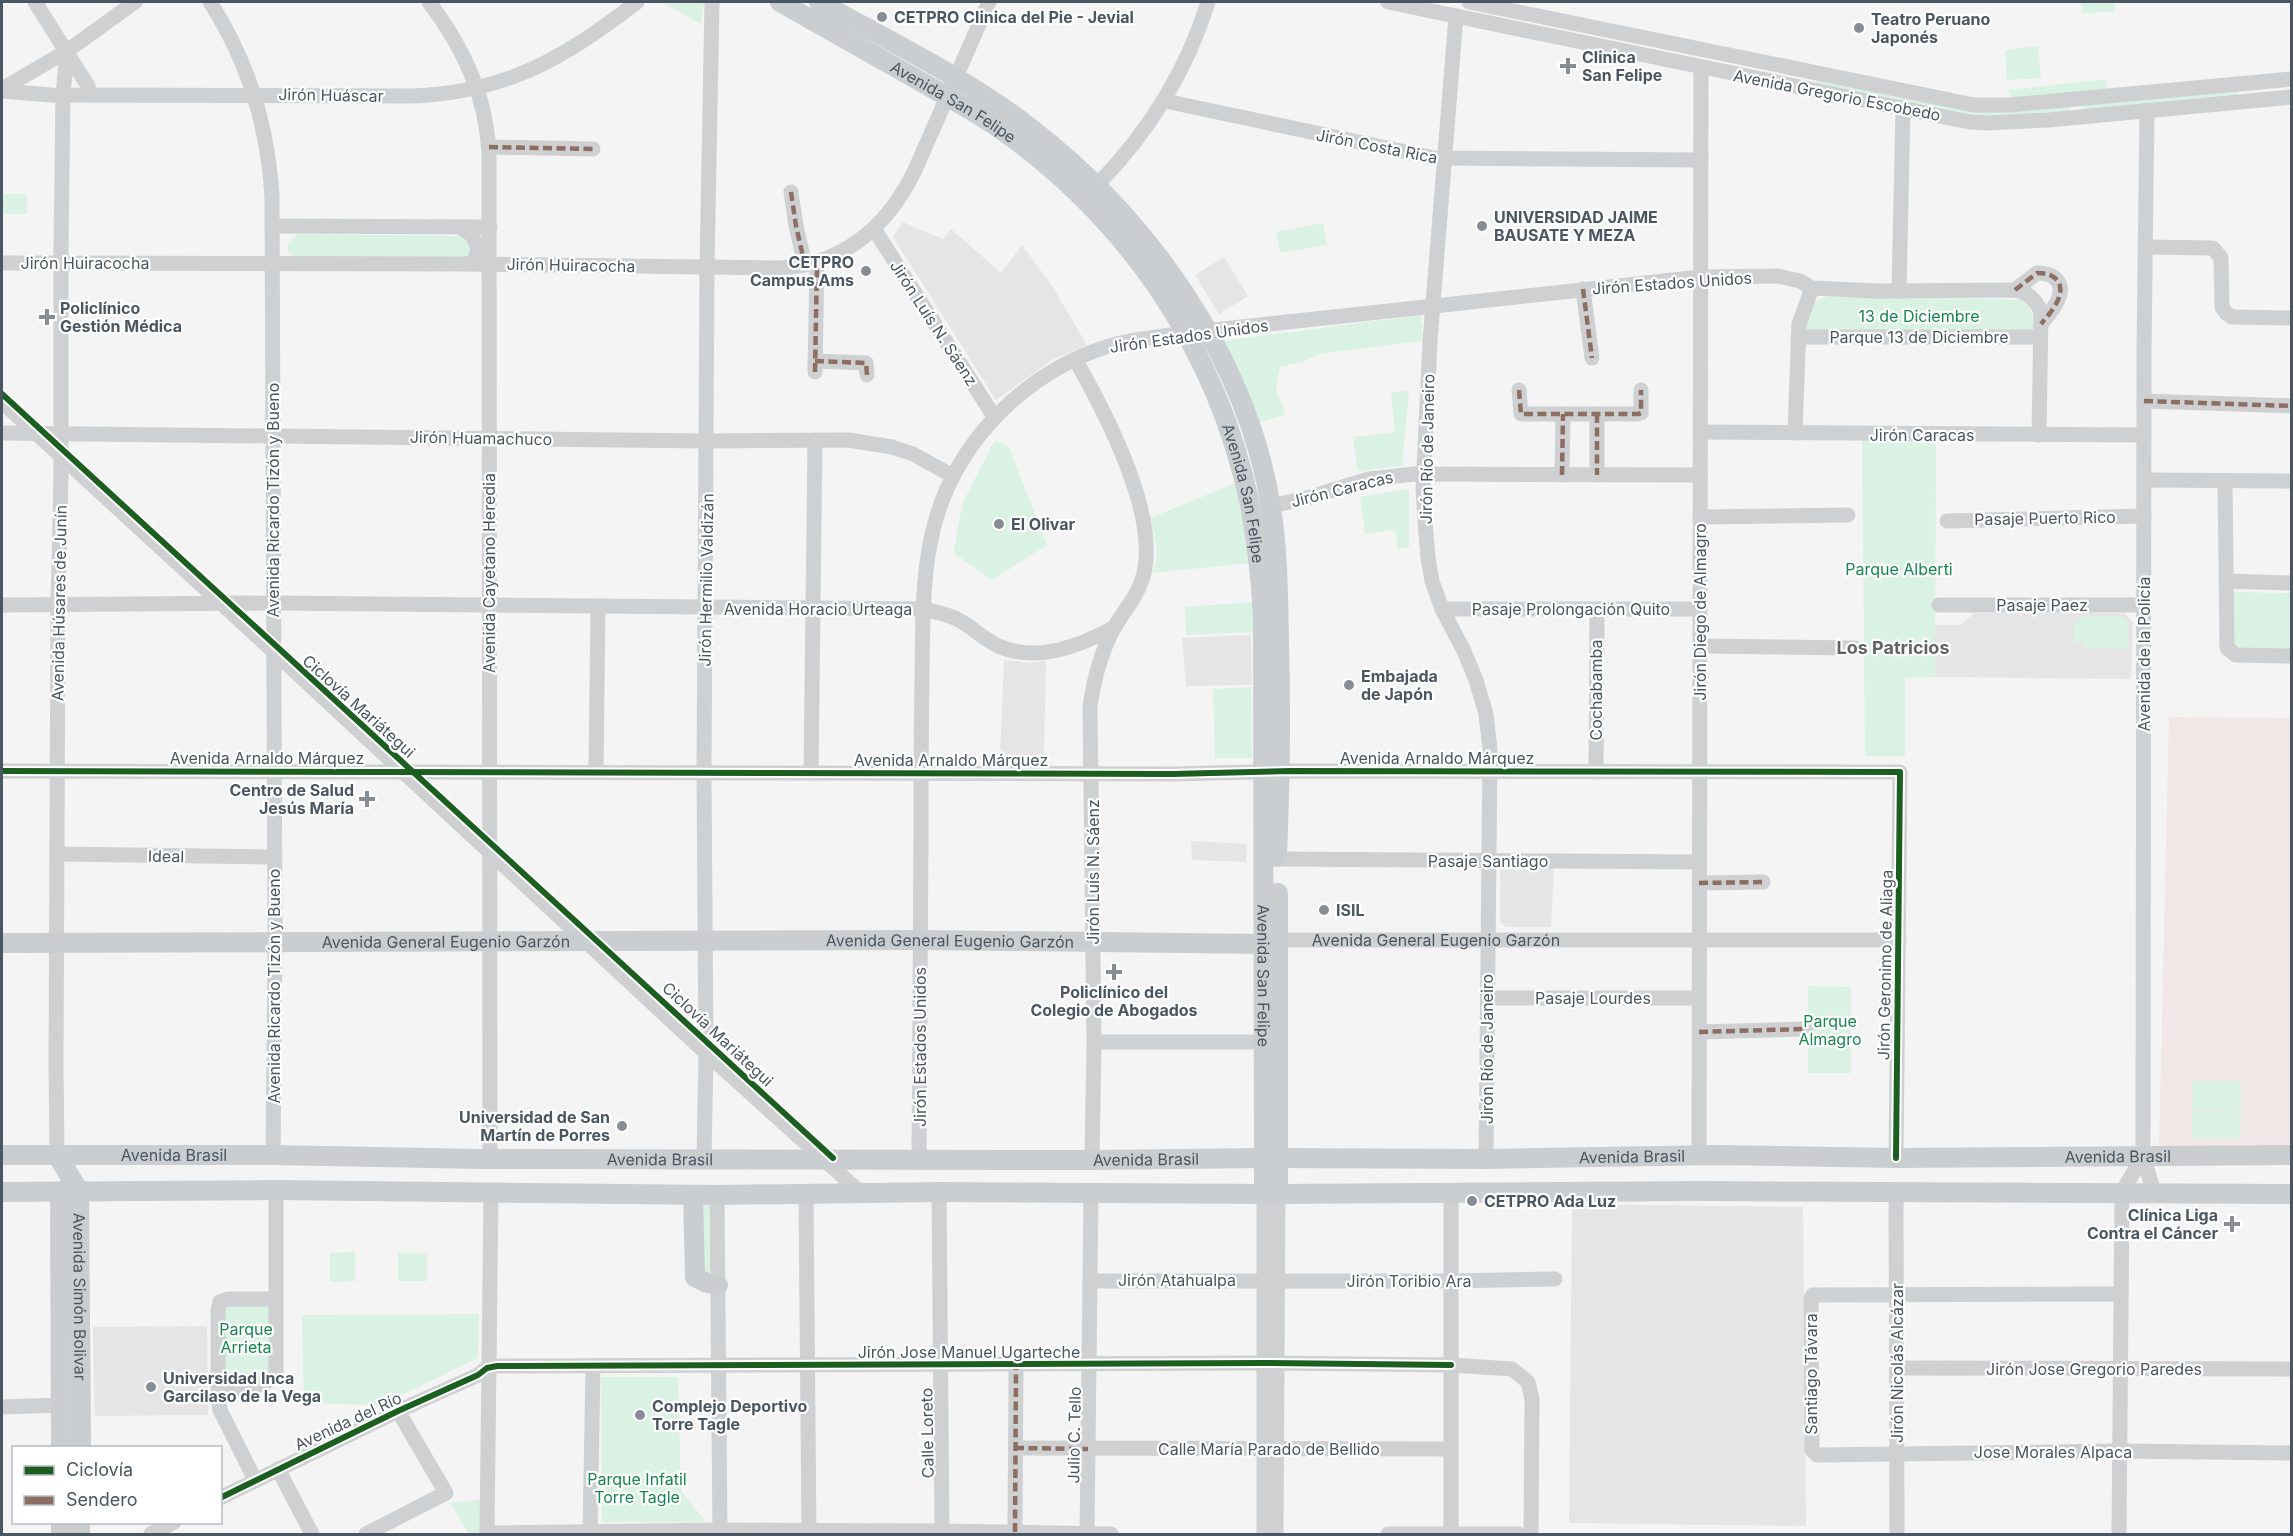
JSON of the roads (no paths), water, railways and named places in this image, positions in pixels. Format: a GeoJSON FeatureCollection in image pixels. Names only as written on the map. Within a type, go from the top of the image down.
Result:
{"type":"FeatureCollection","features":[{"type":"Feature","properties":{"kind":"main road","name":"Avenida San Felipe"},"geometry":{"type":"LineString","coordinates":[[780,2],[952,88],[980,93],[1032,129],[1097,185],[1152,248],[1192,305],[1207,331],[1248,422],[1271,506],[1278,570],[1272,771],[1271,1194]]}},
{"type":"Feature","properties":{"kind":"main road","name":"Avenida San Felipe"},"geometry":{"type":"LineString","coordinates":[[819,2],[952,88],[1081,195],[1122,239],[1152,277],[1186,333],[1209,379],[1243,477],[1255,533],[1263,617],[1277,859],[1264,1042],[1271,1122]]}},
{"type":"Feature","properties":{"kind":"main road","name":"Avenida General Eugenio Garzón"},"geometry":{"type":"LineString","coordinates":[[2,943],[921,940],[1271,942]]}},
{"type":"Feature","properties":{"kind":"main road"},"geometry":{"type":"LineString","coordinates":[[1220,1159],[1245,1145],[1271,1122],[1310,1153],[1328,1158]]}},
{"type":"Feature","properties":{"kind":"main road","name":"Avenida Brasil"},"geometry":{"type":"LineString","coordinates":[[2,1155],[1092,1160],[2292,1155]]}},
{"type":"Feature","properties":{"kind":"main road","name":"Avenida Simón Bolivar"},"geometry":{"type":"LineString","coordinates":[[57,1155],[80,1191],[81,1446]]}},
{"type":"Feature","properties":{"kind":"main road"},"geometry":{"type":"LineString","coordinates":[[178,1155],[214,1168]]}},
{"type":"Feature","properties":{"kind":"main road","name":"Avenida Brasil"},"geometry":{"type":"LineString","coordinates":[[2,1191],[490,1192],[693,1195],[939,1192],[1451,1194],[1692,1191],[2292,1194]]}},
{"type":"Feature","properties":{"kind":"main road","name":"Avenida Simón Bolivar"},"geometry":{"type":"LineString","coordinates":[[60,1191],[61,1446]]}},
{"type":"Feature","properties":{"kind":"main road"},"geometry":{"type":"LineString","coordinates":[[693,1195],[695,1277],[718,1285]]}},
{"type":"Feature","properties":{"kind":"street"},"geometry":{"type":"LineString","coordinates":[[35,2],[67,51],[91,95]]}},
{"type":"Feature","properties":{"kind":"street"},"geometry":{"type":"LineString","coordinates":[[2,90],[67,51],[135,2]]}},
{"type":"Feature","properties":{"kind":"street","name":"Avenida Ricardo Tizón y Bueno"},"geometry":{"type":"LineString","coordinates":[[210,2],[243,64],[255,94],[271,173],[275,942],[273,1155]]}},
{"type":"Feature","properties":{"kind":"street","name":"Avenida Cayetano Heredia"},"geometry":{"type":"LineString","coordinates":[[429,2],[460,47],[478,88],[489,147],[490,1159]]}},
{"type":"Feature","properties":{"kind":"street","name":"Jirón Huáscar"},"geometry":{"type":"LineString","coordinates":[[2,90],[63,95],[413,96],[444,94],[507,80],[552,61],[596,33],[637,2]]}},
{"type":"Feature","properties":{"kind":"street","name":"Jirón Hermilio Valdizán"},"geometry":{"type":"LineString","coordinates":[[704,1158],[707,267],[712,2]]}},
{"type":"Feature","properties":{"kind":"street","name":"Jirón Huiracocha"},"geometry":{"type":"LineString","coordinates":[[2,263],[707,267],[791,267],[811,264],[838,254],[874,229],[889,213],[909,182],[989,2]]}},
{"type":"Feature","properties":{"kind":"street"},"geometry":{"type":"LineString","coordinates":[[1097,185],[1145,131],[1165,101],[1191,49],[1208,2]]}},
{"type":"Feature","properties":{"kind":"street","name":"Avenida Gregorio Escobedo"},"geometry":{"type":"LineString","coordinates":[[1388,2],[1701,68],[1979,123],[2067,118],[2292,97]]}},
{"type":"Feature","properties":{"kind":"street","name":"Avenida Gregorio Escobedo"},"geometry":{"type":"LineString","coordinates":[[1469,2],[1974,105],[2010,105],[2292,79]]}},
{"type":"Feature","properties":{"kind":"street","name":"Jirón Río de Janeiro"},"geometry":{"type":"LineString","coordinates":[[1456,16],[1433,306],[1424,474],[1428,558],[1432,581],[1442,609],[1476,680],[1486,714],[1491,771],[1486,1159]]}},
{"type":"Feature","properties":{"kind":"street"},"geometry":{"type":"LineString","coordinates":[[1605,47],[1608,31]]}},
{"type":"Feature","properties":{"kind":"street","name":"Avenida Húsares de Junín"},"geometry":{"type":"LineString","coordinates":[[57,1155],[61,263],[63,95],[67,51]]}},
{"type":"Feature","properties":{"kind":"street","name":"Jirón Diego de Almagro"},"geometry":{"type":"LineString","coordinates":[[1699,1156],[1701,68]]}},
{"type":"Feature","properties":{"kind":"street"},"geometry":{"type":"LineString","coordinates":[[1809,71],[1809,90]]}},
{"type":"Feature","properties":{"kind":"street"},"geometry":{"type":"LineString","coordinates":[[2230,102],[2240,96],[2241,84]]}},
{"type":"Feature","properties":{"kind":"street"},"geometry":{"type":"LineString","coordinates":[[2085,98],[2079,107],[2086,116]]}},
{"type":"Feature","properties":{"kind":"street"},"geometry":{"type":"LineString","coordinates":[[2066,99],[2073,104],[2074,108],[2073,113],[2067,118]]}},
{"type":"Feature","properties":{"kind":"street","name":"Jirón Costa Rica"},"geometry":{"type":"LineString","coordinates":[[1165,101],[1446,159],[1701,160]]}},
{"type":"Feature","properties":{"kind":"street"},"geometry":{"type":"LineString","coordinates":[[1899,291],[1902,108]]}},
{"type":"Feature","properties":{"kind":"street","name":"Avenida de la Policía"},"geometry":{"type":"LineString","coordinates":[[2143,1156],[2144,402],[2147,110]]}},
{"type":"Feature","properties":{"kind":"street"},"geometry":{"type":"LineString","coordinates":[[489,147],[593,148]]}},
{"type":"Feature","properties":{"kind":"street"},"geometry":{"type":"LineString","coordinates":[[791,192],[796,226],[811,264],[815,367],[866,363],[867,375]]}},
{"type":"Feature","properties":{"kind":"street"},"geometry":{"type":"LineString","coordinates":[[272,226],[463,229],[490,227]]}},
{"type":"Feature","properties":{"kind":"street"},"geometry":{"type":"LineString","coordinates":[[292,227],[284,234],[281,245],[285,255],[292,263]]}},
{"type":"Feature","properties":{"kind":"street"},"geometry":{"type":"LineString","coordinates":[[463,229],[472,235],[478,248],[477,257],[468,264]]}},
{"type":"Feature","properties":{"kind":"street","name":"Jirón Luís N. Sáenz"},"geometry":{"type":"LineString","coordinates":[[874,229],[995,418]]}},
{"type":"Feature","properties":{"kind":"street"},"geometry":{"type":"LineString","coordinates":[[2146,247],[2213,248],[2221,258],[2222,307],[2226,313],[2232,317],[2292,318]]}},
{"type":"Feature","properties":{"kind":"street"},"geometry":{"type":"LineString","coordinates":[[2014,290],[2037,273],[2049,274],[2058,281],[2060,287],[2058,299],[2041,331]]}},
{"type":"Feature","properties":{"kind":"street","name":"Jirón Estados Unidos"},"geometry":{"type":"LineString","coordinates":[[919,1158],[921,773],[925,575],[932,533],[944,495],[953,476],[978,437],[1011,400],[1075,359],[1101,348],[1130,341],[1582,289],[1700,277],[1778,276],[1800,281],[1812,288],[1899,291],[2014,290]]}},
{"type":"Feature","properties":{"kind":"street"},"geometry":{"type":"LineString","coordinates":[[1795,433],[1798,337],[1801,315],[1812,288]]}},
{"type":"Feature","properties":{"kind":"street"},"geometry":{"type":"LineString","coordinates":[[1582,289],[1592,358]]}},
{"type":"Feature","properties":{"kind":"street"},"geometry":{"type":"LineString","coordinates":[[2014,290],[2022,291],[2037,303],[2041,312],[2039,435]]}},
{"type":"Feature","properties":{"kind":"street","name":"Parque 13 de Diciembre"},"geometry":{"type":"LineString","coordinates":[[1798,337],[2041,331]]}},
{"type":"Feature","properties":{"kind":"street","name":"Jirón Luís N. Sáenz"},"geometry":{"type":"LineString","coordinates":[[1075,359],[1112,426],[1144,523],[1148,550],[1145,573],[1140,587],[1115,627],[1103,652],[1090,706],[1094,941],[1092,1160]]}},
{"type":"Feature","properties":{"kind":"street"},"geometry":{"type":"LineString","coordinates":[[1519,390],[1521,414],[1640,414],[1641,390]]}},
{"type":"Feature","properties":{"kind":"street"},"geometry":{"type":"LineString","coordinates":[[2,402],[706,1053],[861,1193]]}},
{"type":"Feature","properties":{"kind":"street"},"geometry":{"type":"LineString","coordinates":[[2144,402],[2292,406]]}},
{"type":"Feature","properties":{"kind":"street"},"geometry":{"type":"LineString","coordinates":[[1562,475],[1563,414]]}},
{"type":"Feature","properties":{"kind":"street"},"geometry":{"type":"LineString","coordinates":[[1597,414],[1597,475]]}},
{"type":"Feature","properties":{"kind":"street","name":"Jirón Caracas"},"geometry":{"type":"LineString","coordinates":[[1700,432],[2144,435]]}},
{"type":"Feature","properties":{"kind":"street","name":"Jirón Huamachuco"},"geometry":{"type":"LineString","coordinates":[[2,433],[707,441],[848,440],[892,447],[913,454],[953,476]]}},
{"type":"Feature","properties":{"kind":"street"},"geometry":{"type":"LineString","coordinates":[[811,773],[815,440]]}},
{"type":"Feature","properties":{"kind":"street","name":"Jirón Caracas"},"geometry":{"type":"LineString","coordinates":[[1271,506],[1307,498],[1369,479],[1424,474],[1700,476]]}},
{"type":"Feature","properties":{"kind":"street"},"geometry":{"type":"LineString","coordinates":[[2145,480],[2292,481]]}},
{"type":"Feature","properties":{"kind":"street"},"geometry":{"type":"LineString","coordinates":[[2225,481],[2227,648],[2230,653],[2236,655],[2292,656]]}},
{"type":"Feature","properties":{"kind":"street"},"geometry":{"type":"LineString","coordinates":[[1700,518],[1848,515]]}},
{"type":"Feature","properties":{"kind":"street","name":"Pasaje Puerto Rico"},"geometry":{"type":"LineString","coordinates":[[1947,521],[2144,516]]}},
{"type":"Feature","properties":{"kind":"street"},"geometry":{"type":"LineString","coordinates":[[2226,581],[2292,583]]}},
{"type":"Feature","properties":{"kind":"street","name":"Avenida Horacio Urteaga"},"geometry":{"type":"LineString","coordinates":[[2,605],[272,603],[813,610],[923,609],[940,612],[960,621],[998,646],[1016,651],[1054,652],[1093,639],[1115,627]]}},
{"type":"Feature","properties":{"kind":"street","name":"Pasaje Paez"},"geometry":{"type":"LineString","coordinates":[[1939,605],[2144,604]]}},
{"type":"Feature","properties":{"kind":"street"},"geometry":{"type":"LineString","coordinates":[[596,772],[598,607]]}},
{"type":"Feature","properties":{"kind":"street","name":"Pasaje Prolongación Quito"},"geometry":{"type":"LineString","coordinates":[[1442,609],[1700,609]]}},
{"type":"Feature","properties":{"kind":"street","name":"Cochabamba"},"geometry":{"type":"LineString","coordinates":[[1596,772],[1597,609]]}},
{"type":"Feature","properties":{"kind":"street"},"geometry":{"type":"LineString","coordinates":[[1700,646],[1855,648]]}},
{"type":"Feature","properties":{"kind":"street","name":"Avenida Arnaldo Márquez"},"geometry":{"type":"LineString","coordinates":[[2,771],[1092,774],[1272,771],[1900,772]]}},
{"type":"Feature","properties":{"kind":"street","name":"Jirón Geronimo de Aliaga"},"geometry":{"type":"LineString","coordinates":[[1896,1158],[1900,772]]}},
{"type":"Feature","properties":{"kind":"street","name":"Ideal"},"geometry":{"type":"LineString","coordinates":[[58,854],[274,857]]}},
{"type":"Feature","properties":{"kind":"street","name":"Pasaje Santiago"},"geometry":{"type":"LineString","coordinates":[[1277,859],[1699,862]]}},
{"type":"Feature","properties":{"kind":"street"},"geometry":{"type":"LineString","coordinates":[[1700,883],[1762,882]]}},
{"type":"Feature","properties":{"kind":"street","name":"Avenida General Eugenio Garzón"},"geometry":{"type":"LineString","coordinates":[[1271,942],[1899,940]]}},
{"type":"Feature","properties":{"kind":"street","name":"Pasaje Lourdes"},"geometry":{"type":"LineString","coordinates":[[1488,998],[1699,998]]}},
{"type":"Feature","properties":{"kind":"street"},"geometry":{"type":"LineString","coordinates":[[1699,1032],[1806,1029]]}},
{"type":"Feature","properties":{"kind":"street"},"geometry":{"type":"LineString","coordinates":[[1094,1042],[1264,1042]]}},
{"type":"Feature","properties":{"kind":"street"},"geometry":{"type":"LineString","coordinates":[[2119,1534],[2122,1192],[2143,1156]]}},
{"type":"Feature","properties":{"kind":"street"},"geometry":{"type":"LineString","coordinates":[[2143,1156],[2154,1192]]}},
{"type":"Feature","properties":{"kind":"street"},"geometry":{"type":"LineString","coordinates":[[218,1395],[264,1384],[276,1374],[276,1191]]}},
{"type":"Feature","properties":{"kind":"street"},"geometry":{"type":"LineString","coordinates":[[490,1192],[487,1534],[809,1533],[942,1530],[1111,1534]]}},
{"type":"Feature","properties":{"kind":"street","name":"Calle Loreto"},"geometry":{"type":"LineString","coordinates":[[939,1192],[942,1530]]}},
{"type":"Feature","properties":{"kind":"street","name":"Julio C. Tello"},"geometry":{"type":"LineString","coordinates":[[1087,1534],[1091,1192]]}},
{"type":"Feature","properties":{"kind":"street","name":"Jirón Nicolás Alcázar"},"geometry":{"type":"LineString","coordinates":[[1896,1192],[1898,1294],[1896,1534]]}},
{"type":"Feature","properties":{"kind":"street"},"geometry":{"type":"LineString","coordinates":[[806,1194],[809,1533]]}},
{"type":"Feature","properties":{"kind":"street"},"geometry":{"type":"LineString","coordinates":[[1264,1534],[1270,1448],[1271,1194]]}},
{"type":"Feature","properties":{"kind":"street"},"geometry":{"type":"LineString","coordinates":[[1451,1194],[1451,1534]]}},
{"type":"Feature","properties":{"kind":"street"},"geometry":{"type":"LineString","coordinates":[[717,1195],[720,1532]]}},
{"type":"Feature","properties":{"kind":"street","name":"Jirón Toribio Ara"},"geometry":{"type":"LineString","coordinates":[[1270,1281],[1555,1279]]}},
{"type":"Feature","properties":{"kind":"street","name":"Jirón Atahualpa"},"geometry":{"type":"LineString","coordinates":[[1090,1281],[1270,1281]]}},
{"type":"Feature","properties":{"kind":"street"},"geometry":{"type":"LineString","coordinates":[[1898,1294],[2121,1294]]}},
{"type":"Feature","properties":{"kind":"street","name":"Santiago Távara"},"geometry":{"type":"LineString","coordinates":[[1814,1453],[1812,1450],[1811,1298],[1813,1295],[1898,1294]]}},
{"type":"Feature","properties":{"kind":"street"},"geometry":{"type":"LineString","coordinates":[[255,1480],[220,1410],[218,1310],[220,1302],[228,1299],[276,1299]]}},
{"type":"Feature","properties":{"kind":"street","name":"Jirón Jose Manuel Ugarteche"},"geometry":{"type":"LineString","coordinates":[[487,1368],[497,1366],[1270,1364],[1450,1365],[1512,1369],[1528,1382],[1532,1399],[1532,1534]]}},
{"type":"Feature","properties":{"kind":"street"},"geometry":{"type":"LineString","coordinates":[[590,1533],[593,1366]]}},
{"type":"Feature","properties":{"kind":"street"},"geometry":{"type":"LineString","coordinates":[[1015,1532],[1016,1366]]}},
{"type":"Feature","properties":{"kind":"street","name":"Avenida del Río"},"geometry":{"type":"LineString","coordinates":[[222,1497],[399,1411],[478,1376],[487,1368]]}},
{"type":"Feature","properties":{"kind":"street","name":"Jirón Jose Gregorio Paredes"},"geometry":{"type":"LineString","coordinates":[[1897,1368],[2292,1369]]}},
{"type":"Feature","properties":{"kind":"street"},"geometry":{"type":"LineString","coordinates":[[2,1407],[61,1405]]}},
{"type":"Feature","properties":{"kind":"street"},"geometry":{"type":"LineString","coordinates":[[366,1534],[446,1493],[399,1411]]}},
{"type":"Feature","properties":{"kind":"street","name":"Calle María Parado de Bellido"},"geometry":{"type":"LineString","coordinates":[[1015,1448],[1450,1449]]}},
{"type":"Feature","properties":{"kind":"street"},"geometry":{"type":"LineString","coordinates":[[1270,1448],[1276,1534]]}},
{"type":"Feature","properties":{"kind":"street","name":"Jose Morales Alpaca"},"geometry":{"type":"LineString","coordinates":[[1814,1453],[2119,1451],[2292,1453]]}},
{"type":"Feature","properties":{"kind":"street"},"geometry":{"type":"LineString","coordinates":[[278,1469],[312,1534]]}},
{"type":"Feature","properties":{"kind":"street"},"geometry":{"type":"LineString","coordinates":[[154,1534],[171,1524]]}},
{"type":"Feature","properties":{"kind":"street"},"geometry":{"type":"LineString","coordinates":[[1388,1534],[1518,1534]]}},
{"type":"Feature","properties":{"kind":"place","name":"CETPRO Clinica del Pie - Jevial"},"geometry":{"type":"Point","coordinates":[882,17]}},
{"type":"Feature","properties":{"kind":"place","name":"Teatro Peruano Japonés"},"geometry":{"type":"Point","coordinates":[1859,28]}},
{"type":"Feature","properties":{"kind":"place","name":"Clinica San Felipe"},"geometry":{"type":"Point","coordinates":[1568,66]}},
{"type":"Feature","properties":{"kind":"place","name":"UNIVERSIDAD JAIME BAUSATE Y MEZA"},"geometry":{"type":"Point","coordinates":[1482,226]}},
{"type":"Feature","properties":{"kind":"place","name":"CETPRO Campus Ams"},"geometry":{"type":"Point","coordinates":[866,271]}},
{"type":"Feature","properties":{"kind":"place","name":"Policlínico Gestión Médica"},"geometry":{"type":"Point","coordinates":[47,317]}},
{"type":"Feature","properties":{"kind":"place","name":"El Olivar"},"geometry":{"type":"Point","coordinates":[999,524]}},
{"type":"Feature","properties":{"kind":"place","name":"Embajada de Japón"},"geometry":{"type":"Point","coordinates":[1349,685]}},
{"type":"Feature","properties":{"kind":"place","name":"Centro de Salud Jesús María"},"geometry":{"type":"Point","coordinates":[367,799]}},
{"type":"Feature","properties":{"kind":"place","name":"ISIL"},"geometry":{"type":"Point","coordinates":[1324,910]}},
{"type":"Feature","properties":{"kind":"place","name":"Policlínico del Colegio de Abogados"},"geometry":{"type":"Point","coordinates":[1114,972]}},
{"type":"Feature","properties":{"kind":"place","name":"Universidad de San Martín de Porres"},"geometry":{"type":"Point","coordinates":[622,1126]}},
{"type":"Feature","properties":{"kind":"place","name":"CETPRO Ada Luz"},"geometry":{"type":"Point","coordinates":[1472,1201]}},
{"type":"Feature","properties":{"kind":"place","name":"Clínica Liga Contra el Cáncer"},"geometry":{"type":"Point","coordinates":[2232,1224]}},
{"type":"Feature","properties":{"kind":"place","name":"Universidad Inca Garcilaso de la Vega"},"geometry":{"type":"Point","coordinates":[151,1387]}},
{"type":"Feature","properties":{"kind":"place","name":"Complejo Deportivo Torre Tagle"},"geometry":{"type":"Point","coordinates":[640,1415]}},
{"type":"Feature","properties":{"kind":"district","name":"Los Patricios"},"geometry":{"type":"Point","coordinates":[1893,648]}},
{"type":"Feature","properties":{"kind":"park label","name":"13 de Diciembre"},"geometry":{"type":"Point","coordinates":[1919,316]}},
{"type":"Feature","properties":{"kind":"park label","name":"Parque Alberti"},"geometry":{"type":"Point","coordinates":[1899,569]}},
{"type":"Feature","properties":{"kind":"park label","name":"Parque Almagro"},"geometry":{"type":"Point","coordinates":[1830,1030]}},
{"type":"Feature","properties":{"kind":"park label","name":"Parque Arrieta"},"geometry":{"type":"Point","coordinates":[246,1338]}},
{"type":"Feature","properties":{"kind":"park label","name":"Parque Infatil Torre Tagle"},"geometry":{"type":"Point","coordinates":[637,1488]}}]}
